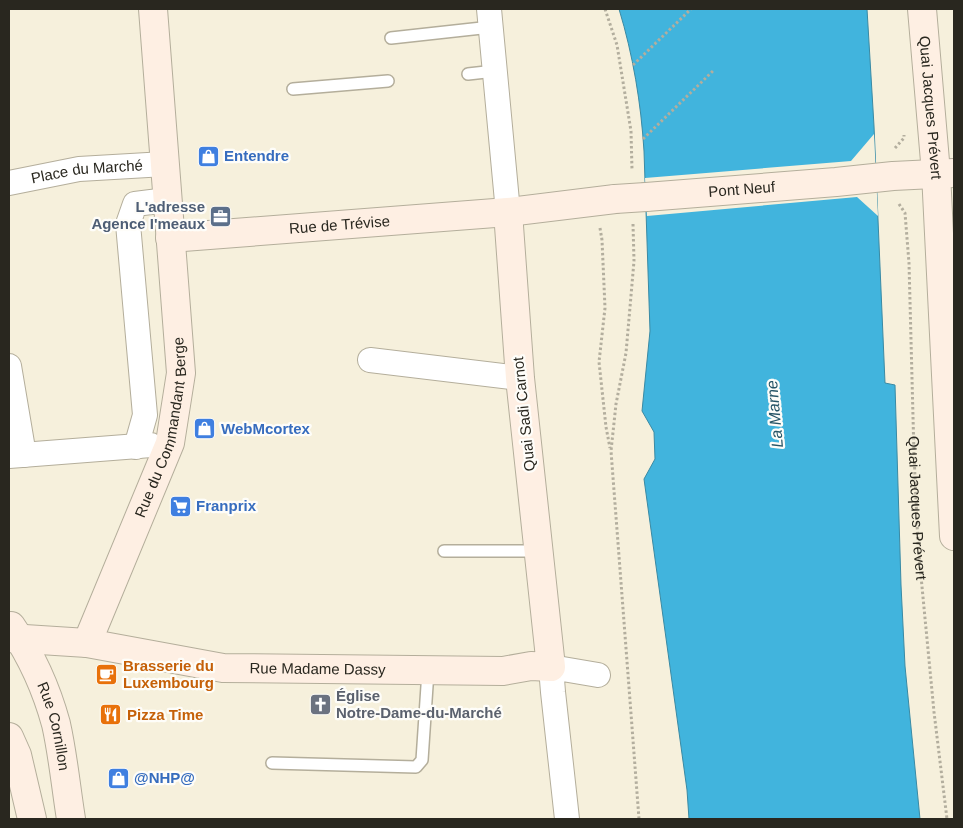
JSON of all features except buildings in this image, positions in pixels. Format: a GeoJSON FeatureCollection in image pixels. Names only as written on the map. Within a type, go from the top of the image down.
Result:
{"type":"FeatureCollection","features":[{"type":"Feature","properties":{"kind":"main road","name":"Rue du Commandant Berge"},"geometry":{"type":"LineString","coordinates":[[87,643],[170,443],[181,373],[153,9]]}},
{"type":"Feature","properties":{"kind":"main road","name":"Quai Jacques Prévert"},"geometry":{"type":"LineString","coordinates":[[922,9],[945,173],[954,536]]}},
{"type":"Feature","properties":{"kind":"main road","name":"Pont Neuf"},"geometry":{"type":"LineString","coordinates":[[598,213],[639,186],[836,182],[945,173]]}},
{"type":"Feature","properties":{"kind":"main road","name":"Rue de Trévise"},"geometry":{"type":"LineString","coordinates":[[170,238],[508,212],[598,213]]}},
{"type":"Feature","properties":{"kind":"main road","name":"Quai Sadi Carnot"},"geometry":{"type":"LineString","coordinates":[[508,212],[520,378],[551,667]]}},
{"type":"Feature","properties":{"kind":"main road","name":"Rue Madame Dassy"},"geometry":{"type":"LineString","coordinates":[[12,633],[87,643],[223,668],[503,671],[531,666],[551,667]]}},
{"type":"Feature","properties":{"kind":"main road","name":"Rue Cornillon"},"geometry":{"type":"LineString","coordinates":[[12,633],[38,674],[53,716],[62,758],[71,819]]}},
{"type":"Feature","properties":{"kind":"main road"},"geometry":{"type":"LineString","coordinates":[[9,737],[17,756],[32,819]]}},
{"type":"Feature","properties":{"kind":"street","name":"Quai Sadi Carnot"},"geometry":{"type":"LineString","coordinates":[[490,18],[508,212]]}},
{"type":"Feature","properties":{"kind":"street","name":"Place du Marché"},"geometry":{"type":"LineString","coordinates":[[9,183],[80,169],[165,164]]}},
{"type":"Feature","properties":{"kind":"street","name":"Rue du Commandant Berge"},"geometry":{"type":"LineString","coordinates":[[136,447],[145,414],[128,224],[135,204],[167,200]]}},
{"type":"Feature","properties":{"kind":"street"},"geometry":{"type":"LineString","coordinates":[[370,360],[520,378]]}},
{"type":"Feature","properties":{"kind":"street"},"geometry":{"type":"LineString","coordinates":[[9,366],[16,456],[170,443]]}},
{"type":"Feature","properties":{"kind":"street","name":"Quai Sadi Carnot"},"geometry":{"type":"LineString","coordinates":[[551,667],[567,819]]}},
{"type":"Feature","properties":{"kind":"street"},"geometry":{"type":"LineString","coordinates":[[551,667],[598,675]]}},
{"type":"Feature","properties":{"kind":"lane"},"geometry":{"type":"LineString","coordinates":[[391,38],[490,18]]}},
{"type":"Feature","properties":{"kind":"lane"},"geometry":{"type":"LineString","coordinates":[[468,74],[495,71]]}},
{"type":"Feature","properties":{"kind":"lane"},"geometry":{"type":"LineString","coordinates":[[293,89],[388,81]]}},
{"type":"Feature","properties":{"kind":"lane"},"geometry":{"type":"LineString","coordinates":[[444,551],[539,551]]}},
{"type":"Feature","properties":{"kind":"lane"},"geometry":{"type":"LineString","coordinates":[[272,763],[416,767],[422,760],[428,671]]}},
{"type":"Feature","properties":{"kind":"path"},"geometry":{"type":"LineString","coordinates":[[605,9],[617,45],[639,186]]}},
{"type":"Feature","properties":{"kind":"path"},"geometry":{"type":"LineString","coordinates":[[633,65],[690,9]]}},
{"type":"Feature","properties":{"kind":"path"},"geometry":{"type":"LineString","coordinates":[[643,139],[714,70]]}},
{"type":"Feature","properties":{"kind":"path","name":"Quai Jacques Prévert"},"geometry":{"type":"LineString","coordinates":[[896,200],[906,213],[918,544],[934,712],[947,819]]}},
{"type":"Feature","properties":{"kind":"path"},"geometry":{"type":"LineString","coordinates":[[598,213],[602,240],[605,308],[599,362],[611,454],[639,819]]}},
{"type":"Feature","properties":{"kind":"path"},"geometry":{"type":"LineString","coordinates":[[611,454],[616,404],[626,353],[634,260],[633,220]]}},
{"type":"Feature","properties":{"kind":"water","name":"La Marne"},"geometry":{"type":"Polygon","coordinates":[[[619,9],[867,9],[885,383],[895,385],[905,666],[920,819],[689,819],[687,790],[644,479],[655,459],[654,432],[642,411],[650,331],[644,151],[636,79],[619,9]]]}},
{"type":"Feature","properties":{"kind":"pier"},"geometry":{"type":"Polygon","coordinates":[[[874,134],[878,216],[857,197],[647,216],[645,178],[851,161],[874,134]]]}},
{"type":"Feature","properties":{"kind":"place","name":"Entendre"},"geometry":{"type":"Point","coordinates":[208,156]}},
{"type":"Feature","properties":{"kind":"place","name":"L'adresse Agence I'meaux"},"geometry":{"type":"Point","coordinates":[221,216]}},
{"type":"Feature","properties":{"kind":"place","name":"WebMcortex"},"geometry":{"type":"Point","coordinates":[205,429]}},
{"type":"Feature","properties":{"kind":"place","name":"Franprix"},"geometry":{"type":"Point","coordinates":[180,506]}},
{"type":"Feature","properties":{"kind":"place","name":"Brasserie du Luxembourg"},"geometry":{"type":"Point","coordinates":[107,675]}},
{"type":"Feature","properties":{"kind":"place","name":"Église Notre-Dame-du-Marché"},"geometry":{"type":"Point","coordinates":[320,705]}},
{"type":"Feature","properties":{"kind":"place","name":"Pizza Time"},"geometry":{"type":"Point","coordinates":[111,715]}},
{"type":"Feature","properties":{"kind":"place","name":"@NHP@"},"geometry":{"type":"Point","coordinates":[118,778]}}]}
